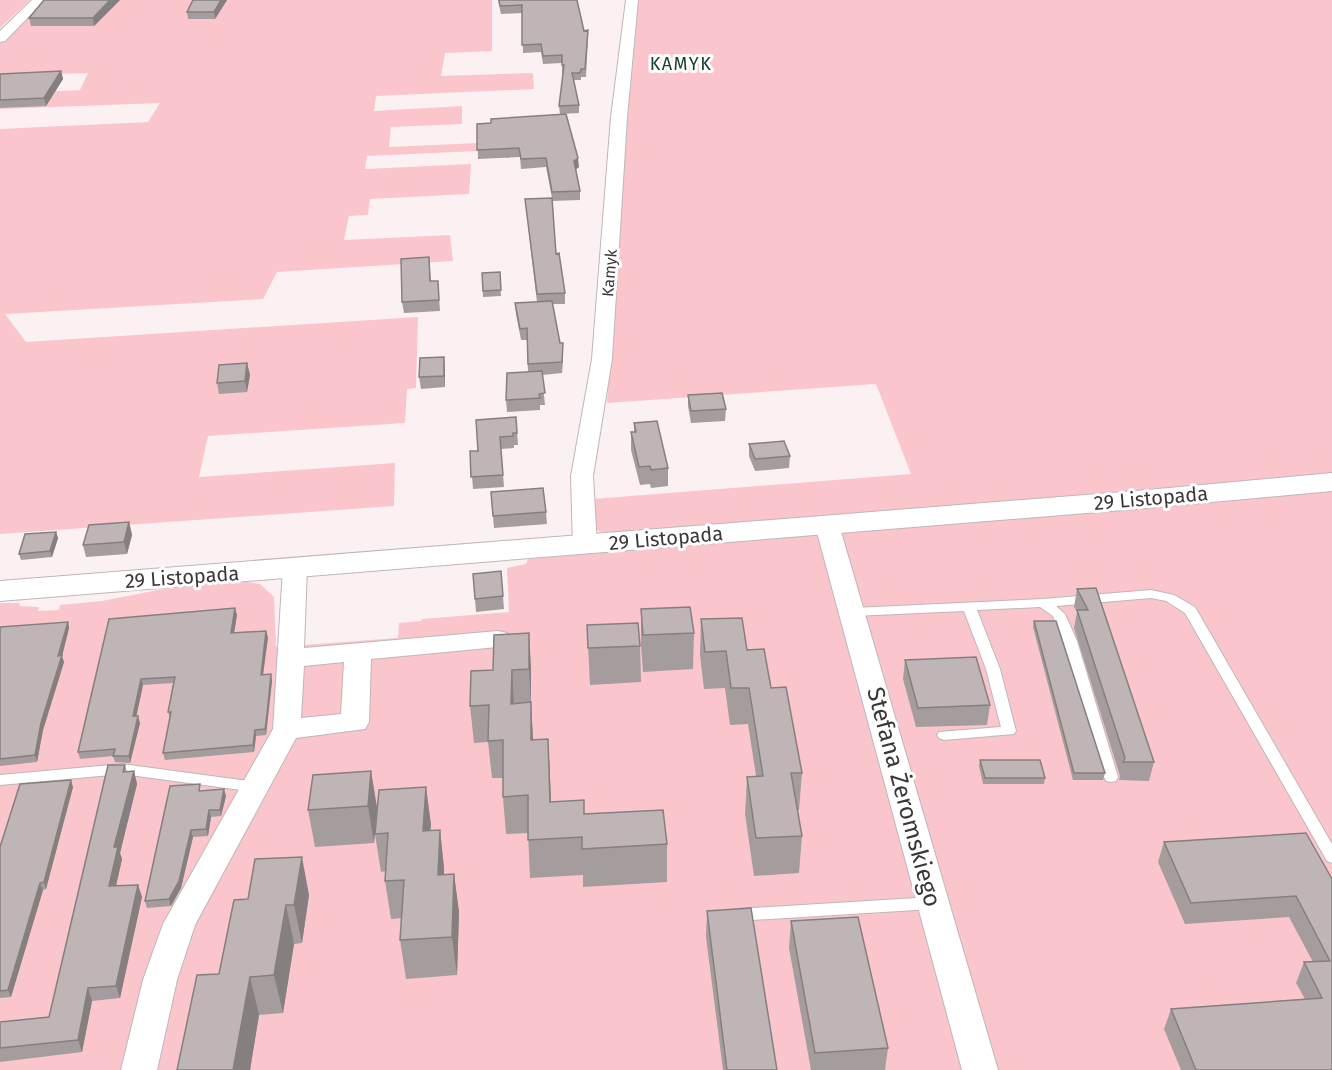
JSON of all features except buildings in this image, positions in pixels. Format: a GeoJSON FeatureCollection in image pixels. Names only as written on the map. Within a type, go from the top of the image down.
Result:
{"type":"FeatureCollection","features":[{"type":"Feature","properties":{"kind":"street"},"geometry":{"type":"LineString","coordinates":[[0,38],[39,0]]}},
{"type":"Feature","properties":{"kind":"street","name":"Kamyk"},"geometry":{"type":"LineString","coordinates":[[585,545],[582,476],[602,358],[619,117],[632,0]]}},
{"type":"Feature","properties":{"kind":"street","name":"29 Listopada"},"geometry":{"type":"LineString","coordinates":[[0,591],[585,545],[1332,482]]}},
{"type":"Feature","properties":{"kind":"street","name":"Stefana Żeromskiego"},"geometry":{"type":"LineString","coordinates":[[828,525],[980,1070]]}},
{"type":"Feature","properties":{"kind":"street"},"geometry":{"type":"LineString","coordinates":[[139,1070],[160,980],[179,924],[287,729],[295,568]]}},
{"type":"Feature","properties":{"kind":"street"},"geometry":{"type":"LineString","coordinates":[[291,658],[498,639]]}},
{"type":"Feature","properties":{"kind":"street"},"geometry":{"type":"LineString","coordinates":[[287,729],[356,723],[358,651]]}},
{"type":"Feature","properties":{"kind":"lane"},"geometry":{"type":"LineString","coordinates":[[853,612],[1043,603],[1151,594],[1170,598],[1190,610],[1332,857]]}},
{"type":"Feature","properties":{"kind":"lane"},"geometry":{"type":"LineString","coordinates":[[1043,603],[1059,614],[1070,641],[1111,777]]}},
{"type":"Feature","properties":{"kind":"lane"},"geometry":{"type":"LineString","coordinates":[[944,735],[1009,731],[993,669],[969,606]]}},
{"type":"Feature","properties":{"kind":"lane"},"geometry":{"type":"LineString","coordinates":[[0,780],[122,769],[256,787]]}},
{"type":"Feature","properties":{"kind":"lane"},"geometry":{"type":"LineString","coordinates":[[724,916],[932,903]]}},
{"type":"Feature","properties":{"kind":"shaded area"},"geometry":{"type":"Polygon","coordinates":[[[0,0],[30,0],[0,28],[0,0]]]}},
{"type":"Feature","properties":{"kind":"shaded area"},"geometry":{"type":"Polygon","coordinates":[[[40,0],[492,0],[492,51],[445,53],[441,76],[533,73],[534,89],[376,96],[374,111],[462,106],[462,124],[391,127],[389,147],[479,143],[479,151],[367,156],[365,169],[471,164],[469,194],[370,199],[368,215],[349,216],[344,240],[450,235],[453,261],[277,272],[263,299],[5,314],[26,342],[418,317],[416,388],[407,389],[405,423],[208,436],[199,477],[395,463],[394,506],[0,534],[0,129],[148,122],[160,103],[0,109],[0,94],[80,90],[88,73],[0,76],[0,40],[40,0]]]}},
{"type":"Feature","properties":{"kind":"shaded area"},"geometry":{"type":"Polygon","coordinates":[[[636,0],[1332,0],[1332,474],[607,534],[598,531],[594,524],[593,499],[911,474],[876,384],[607,403],[626,97],[636,0]]]}},
{"type":"Feature","properties":{"kind":"shaded area"},"geometry":{"type":"Polygon","coordinates":[[[1332,490],[1332,1070],[0,1070],[0,603],[20,603],[19,606],[39,607],[38,611],[59,610],[60,605],[102,601],[163,589],[247,582],[260,584],[274,597],[276,647],[398,638],[399,623],[509,612],[507,568],[526,564],[528,559],[1332,490]]]}},
{"type":"Feature","properties":{"kind":"district","name":"KAMYK"},"geometry":{"type":"Point","coordinates":[681,64]}}]}
